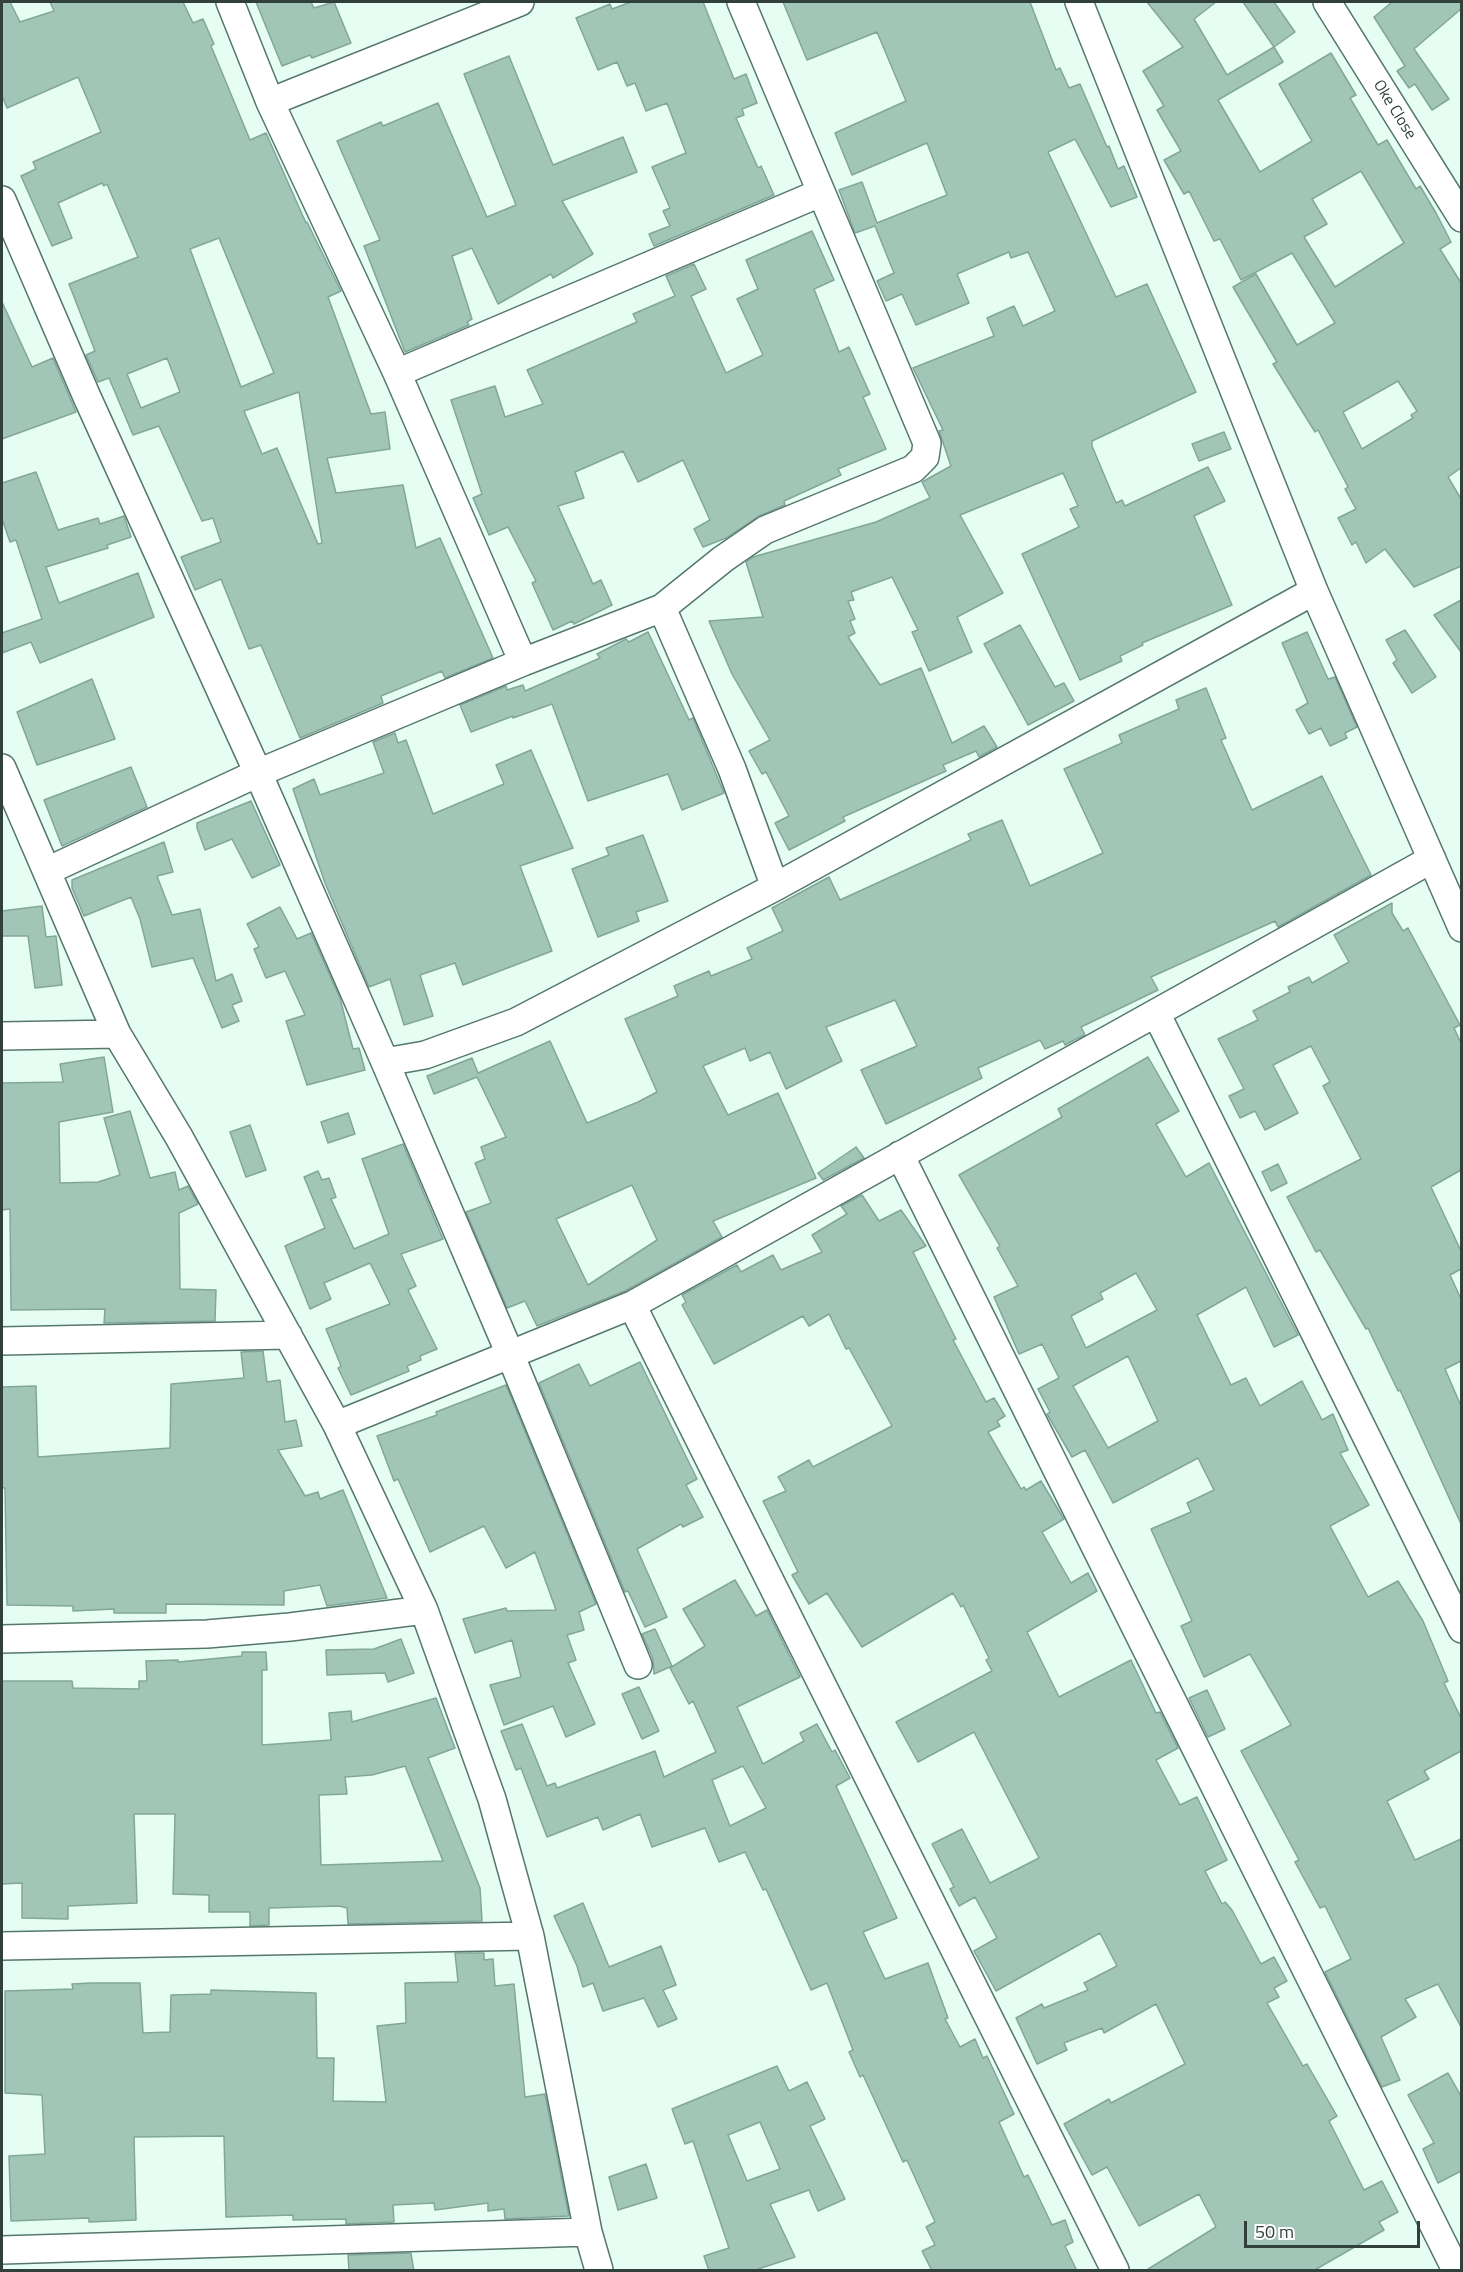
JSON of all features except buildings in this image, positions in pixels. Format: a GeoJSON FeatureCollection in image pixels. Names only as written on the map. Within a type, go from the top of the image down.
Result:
{"type":"FeatureCollection","features":[{"type":"Feature","properties":{"kind":"street"},"geometry":{"type":"LineString","coordinates":[[231,2],[270,102],[397,373],[523,662]]}},
{"type":"Feature","properties":{"kind":"street"},"geometry":{"type":"LineString","coordinates":[[270,102],[520,2]]}},
{"type":"Feature","properties":{"kind":"street"},"geometry":{"type":"LineString","coordinates":[[47,871],[258,773],[523,662],[662,608],[723,559],[765,530],[913,469],[925,457],[927,443],[741,2]]}},
{"type":"Feature","properties":{"kind":"street"},"geometry":{"type":"LineString","coordinates":[[1079,2],[1314,591],[1461,928]]}},
{"type":"Feature","properties":{"kind":"street","name":"Oke Close"},"geometry":{"type":"LineString","coordinates":[[1326,2],[1461,218]]}},
{"type":"Feature","properties":{"kind":"street"},"geometry":{"type":"LineString","coordinates":[[397,373],[820,193]]}},
{"type":"Feature","properties":{"kind":"street"},"geometry":{"type":"LineString","coordinates":[[2,200],[87,397],[258,773],[385,1062],[510,1354],[638,1665]]}},
{"type":"Feature","properties":{"kind":"street"},"geometry":{"type":"LineString","coordinates":[[385,1062],[425,1055],[516,1022],[775,887],[1314,591]]}},
{"type":"Feature","properties":{"kind":"street"},"geometry":{"type":"LineString","coordinates":[[662,608],[732,769],[775,887]]}},
{"type":"Feature","properties":{"kind":"street"},"geometry":{"type":"LineString","coordinates":[[2,768],[117,1034],[179,1137],[337,1425],[424,1610],[492,1799],[530,1936],[588,2232],[599,2271]]}},
{"type":"Feature","properties":{"kind":"street"},"geometry":{"type":"LineString","coordinates":[[337,1425],[632,1305],[1432,859]]}},
{"type":"Feature","properties":{"kind":"street"},"geometry":{"type":"LineString","coordinates":[[1156,1012],[1461,1629]]}},
{"type":"Feature","properties":{"kind":"street"},"geometry":{"type":"LineString","coordinates":[[2,1036],[117,1034]]}},
{"type":"Feature","properties":{"kind":"street"},"geometry":{"type":"LineString","coordinates":[[900,1155],[1456,2271]]}},
{"type":"Feature","properties":{"kind":"street"},"geometry":{"type":"LineString","coordinates":[[632,1305],[1115,2271]]}},
{"type":"Feature","properties":{"kind":"street"},"geometry":{"type":"LineString","coordinates":[[2,1341],[288,1335]]}},
{"type":"Feature","properties":{"kind":"street"},"geometry":{"type":"LineString","coordinates":[[2,1639],[207,1634],[290,1628],[424,1610]]}},
{"type":"Feature","properties":{"kind":"street"},"geometry":{"type":"LineString","coordinates":[[2,1946],[530,1936]]}},
{"type":"Feature","properties":{"kind":"street"},"geometry":{"type":"LineString","coordinates":[[2,2250],[588,2232]]}}]}
